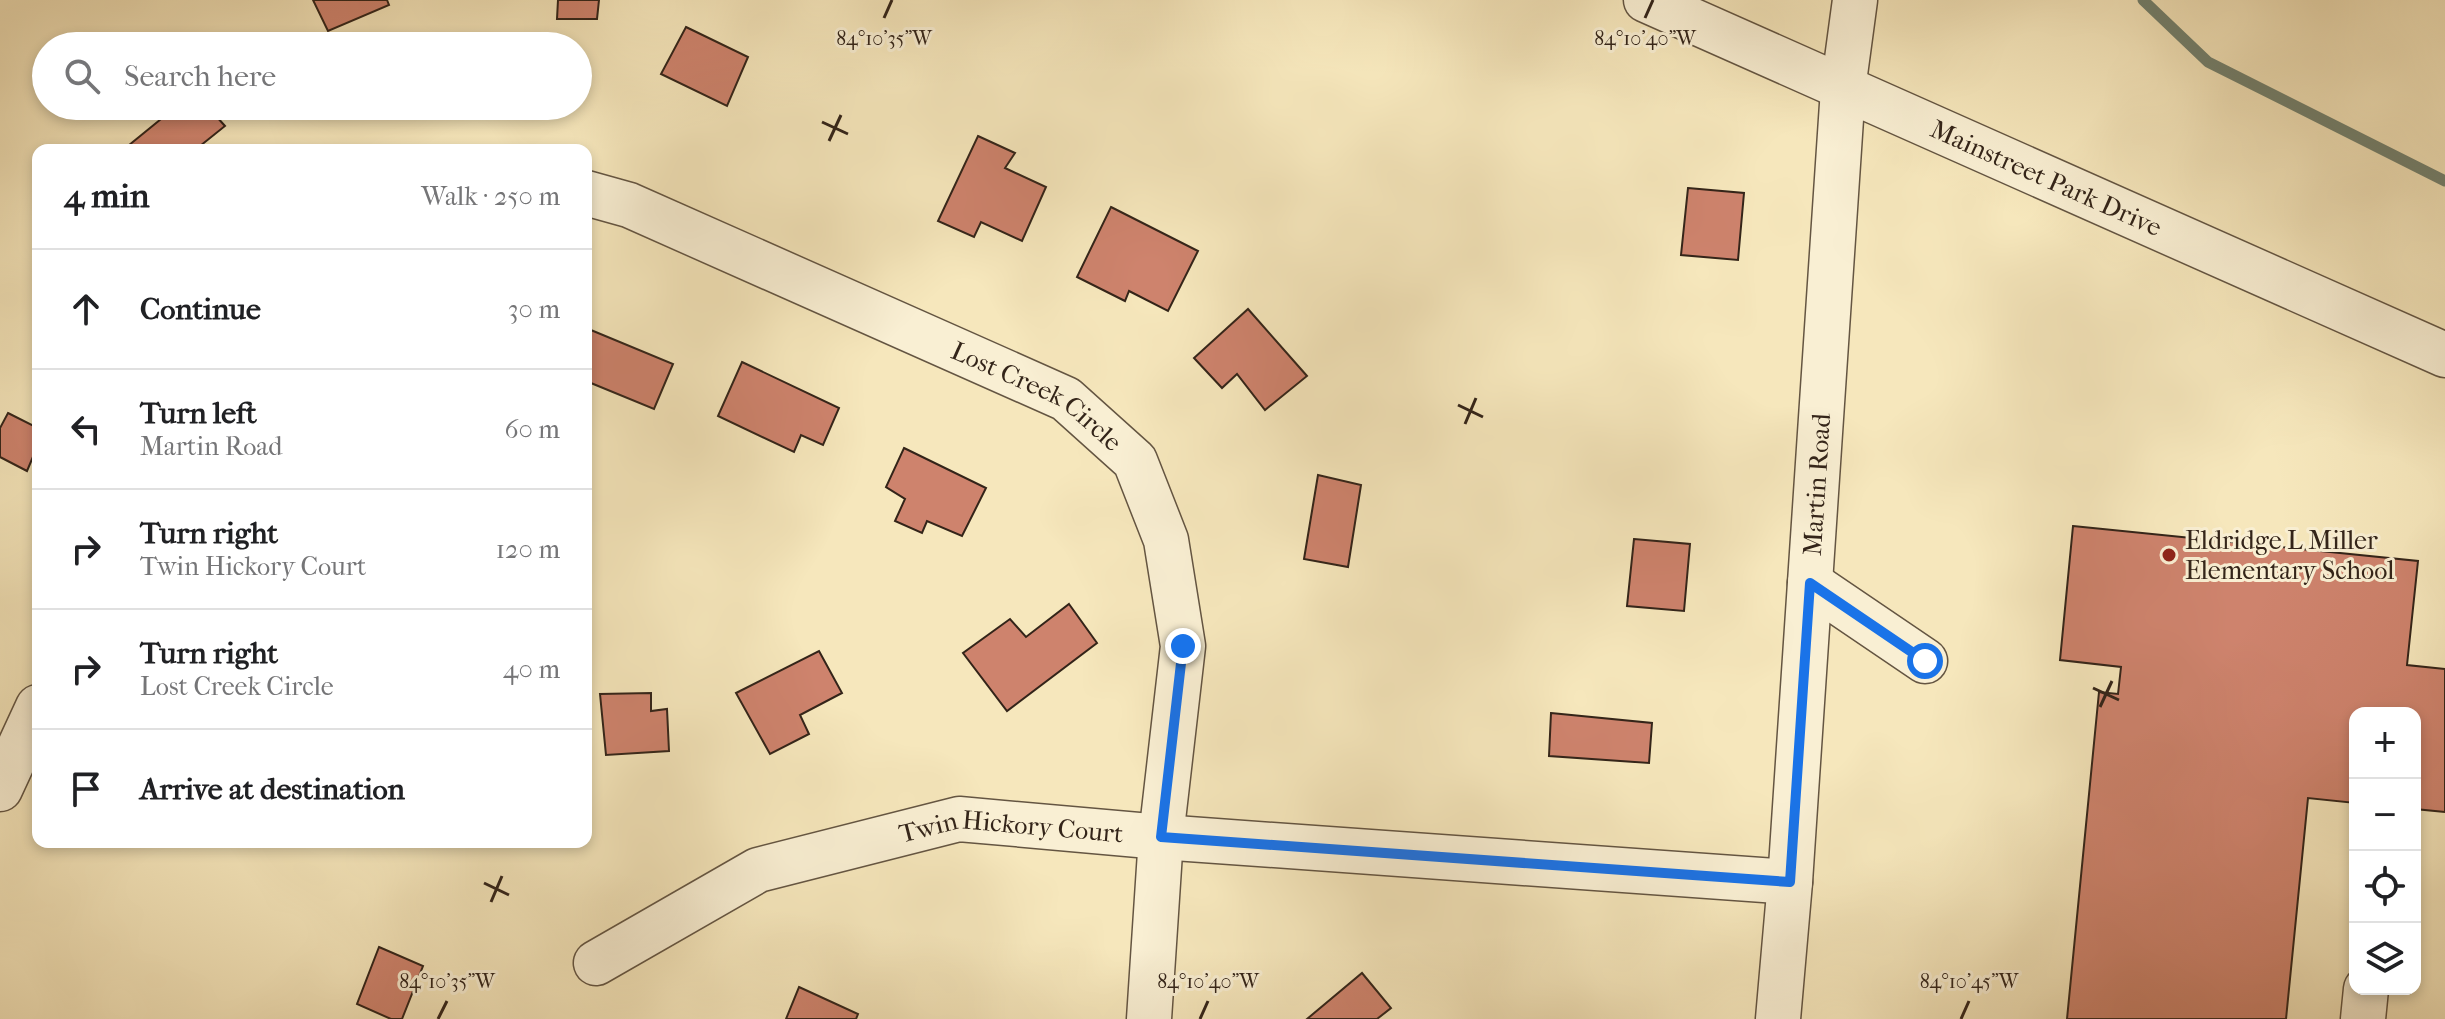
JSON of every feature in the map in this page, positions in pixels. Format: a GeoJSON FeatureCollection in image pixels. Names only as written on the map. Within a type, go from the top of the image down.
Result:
{"type":"FeatureCollection","features":[{"type":"Feature","properties":{"kind":"street","name":"Mainstreet Park Drive"},"geometry":{"type":"LineString","coordinates":[[1646,0],[2445,355]]}},
{"type":"Feature","properties":{"kind":"street","name":"Martin Road"},"geometry":{"type":"LineString","coordinates":[[1778,1019],[1790,882],[1843,89],[1855,0]]}},
{"type":"Feature","properties":{"kind":"street","name":"Lost Creek Circle"},"geometry":{"type":"LineString","coordinates":[[592,195],[629,205],[1066,399],[1135,461],[1166,540],[1183,646],[1161,837],[1149,1019]]}},
{"type":"Feature","properties":{"kind":"street"},"geometry":{"type":"LineString","coordinates":[[1810,583],[1925,661]]}},
{"type":"Feature","properties":{"kind":"street"},"geometry":{"type":"LineString","coordinates":[[0,789],[32,720]]}},
{"type":"Feature","properties":{"kind":"street","name":"Twin Hickory Court"},"geometry":{"type":"LineString","coordinates":[[596,963],[758,870],[959,819],[1161,837],[1790,882]]}},
{"type":"Feature","properties":{"kind":"street"},"geometry":{"type":"LineString","coordinates":[[2363,1019],[2365,995]]}},
{"type":"Feature","properties":{"kind":"building"},"geometry":{"type":"Polygon","coordinates":[[[313,0],[387,0],[389,5],[328,31],[313,0]]]}},
{"type":"Feature","properties":{"kind":"building"},"geometry":{"type":"Polygon","coordinates":[[[558,0],[599,0],[597,19],[557,19],[558,0]]]}},
{"type":"Feature","properties":{"kind":"building"},"geometry":{"type":"Polygon","coordinates":[[[686,27],[748,57],[727,106],[661,74],[686,27]]]}},
{"type":"Feature","properties":{"kind":"building"},"geometry":{"type":"Polygon","coordinates":[[[160,120],[220,120],[225,126],[202,144],[130,144],[160,120]]]}},
{"type":"Feature","properties":{"kind":"building"},"geometry":{"type":"Polygon","coordinates":[[[978,136],[1015,153],[1005,168],[1046,187],[1022,241],[981,222],[974,237],[938,221],[978,136]]]}},
{"type":"Feature","properties":{"kind":"building"},"geometry":{"type":"Polygon","coordinates":[[[1688,188],[1744,193],[1738,260],[1681,255],[1688,188]]]}},
{"type":"Feature","properties":{"kind":"building"},"geometry":{"type":"Polygon","coordinates":[[[1111,207],[1198,251],[1168,311],[1129,291],[1125,301],[1077,277],[1111,207]]]}},
{"type":"Feature","properties":{"kind":"building"},"geometry":{"type":"Polygon","coordinates":[[[1248,309],[1307,376],[1265,410],[1237,374],[1222,388],[1194,358],[1248,309]]]}},
{"type":"Feature","properties":{"kind":"building"},"geometry":{"type":"Polygon","coordinates":[[[592,330],[673,364],[654,409],[592,383],[592,330]]]}},
{"type":"Feature","properties":{"kind":"building"},"geometry":{"type":"Polygon","coordinates":[[[742,362],[839,408],[823,445],[801,435],[794,452],[718,416],[742,362]]]}},
{"type":"Feature","properties":{"kind":"building"},"geometry":{"type":"Polygon","coordinates":[[[8,413],[32,425],[32,459],[27,471],[0,457],[0,428],[8,413]]]}},
{"type":"Feature","properties":{"kind":"building"},"geometry":{"type":"Polygon","coordinates":[[[904,448],[986,488],[962,536],[927,521],[922,533],[895,521],[905,499],[886,487],[904,448]]]}},
{"type":"Feature","properties":{"kind":"building"},"geometry":{"type":"Polygon","coordinates":[[[1318,475],[1361,485],[1348,567],[1304,559],[1318,475]]]}},
{"type":"Feature","properties":{"kind":"building"},"geometry":{"type":"Polygon","coordinates":[[[2073,526],[2418,561],[2407,665],[2445,669],[2445,812],[2421,810],[2421,707],[2349,707],[2349,802],[2308,798],[2286,1019],[2067,1019],[2099,692],[2118,694],[2121,667],[2060,660],[2073,526]]]}},
{"type":"Feature","properties":{"kind":"building"},"geometry":{"type":"Polygon","coordinates":[[[1634,539],[1690,544],[1684,611],[1627,606],[1634,539]]]}},
{"type":"Feature","properties":{"kind":"building"},"geometry":{"type":"Polygon","coordinates":[[[1069,604],[1097,643],[1007,711],[963,653],[1010,619],[1026,637],[1069,604]]]}},
{"type":"Feature","properties":{"kind":"building"},"geometry":{"type":"Polygon","coordinates":[[[819,651],[842,693],[800,715],[809,734],[770,754],[736,693],[819,651]]]}},
{"type":"Feature","properties":{"kind":"building"},"geometry":{"type":"Polygon","coordinates":[[[651,693],[651,711],[667,709],[669,751],[606,755],[600,694],[651,693]]]}},
{"type":"Feature","properties":{"kind":"building"},"geometry":{"type":"Polygon","coordinates":[[[1551,713],[1652,723],[1649,763],[1549,756],[1551,713]]]}},
{"type":"Feature","properties":{"kind":"building"},"geometry":{"type":"Polygon","coordinates":[[[379,947],[423,966],[402,1019],[391,1019],[357,1004],[379,947]]]}},
{"type":"Feature","properties":{"kind":"building"},"geometry":{"type":"Polygon","coordinates":[[[1362,973],[1391,1008],[1377,1019],[1307,1019],[1362,973]]]}},
{"type":"Feature","properties":{"kind":"building"},"geometry":{"type":"Polygon","coordinates":[[[799,987],[858,1014],[856,1019],[786,1019],[799,987]]]}},
{"type":"Feature","properties":{"kind":"waterway"},"geometry":{"type":"LineString","coordinates":[[2143,0],[2208,62],[2445,181]]}},
{"type":"Feature","properties":{"kind":"place","name":"Eldridge L Miller Elementary School"},"geometry":{"type":"Point","coordinates":[2169,555]}},
{"type":"Feature","properties":{"kind":"route"},"geometry":{"type":"LineString","coordinates":[[1183,646],[1161,837],[1790,882],[1810,583],[1925,661]]}}]}
